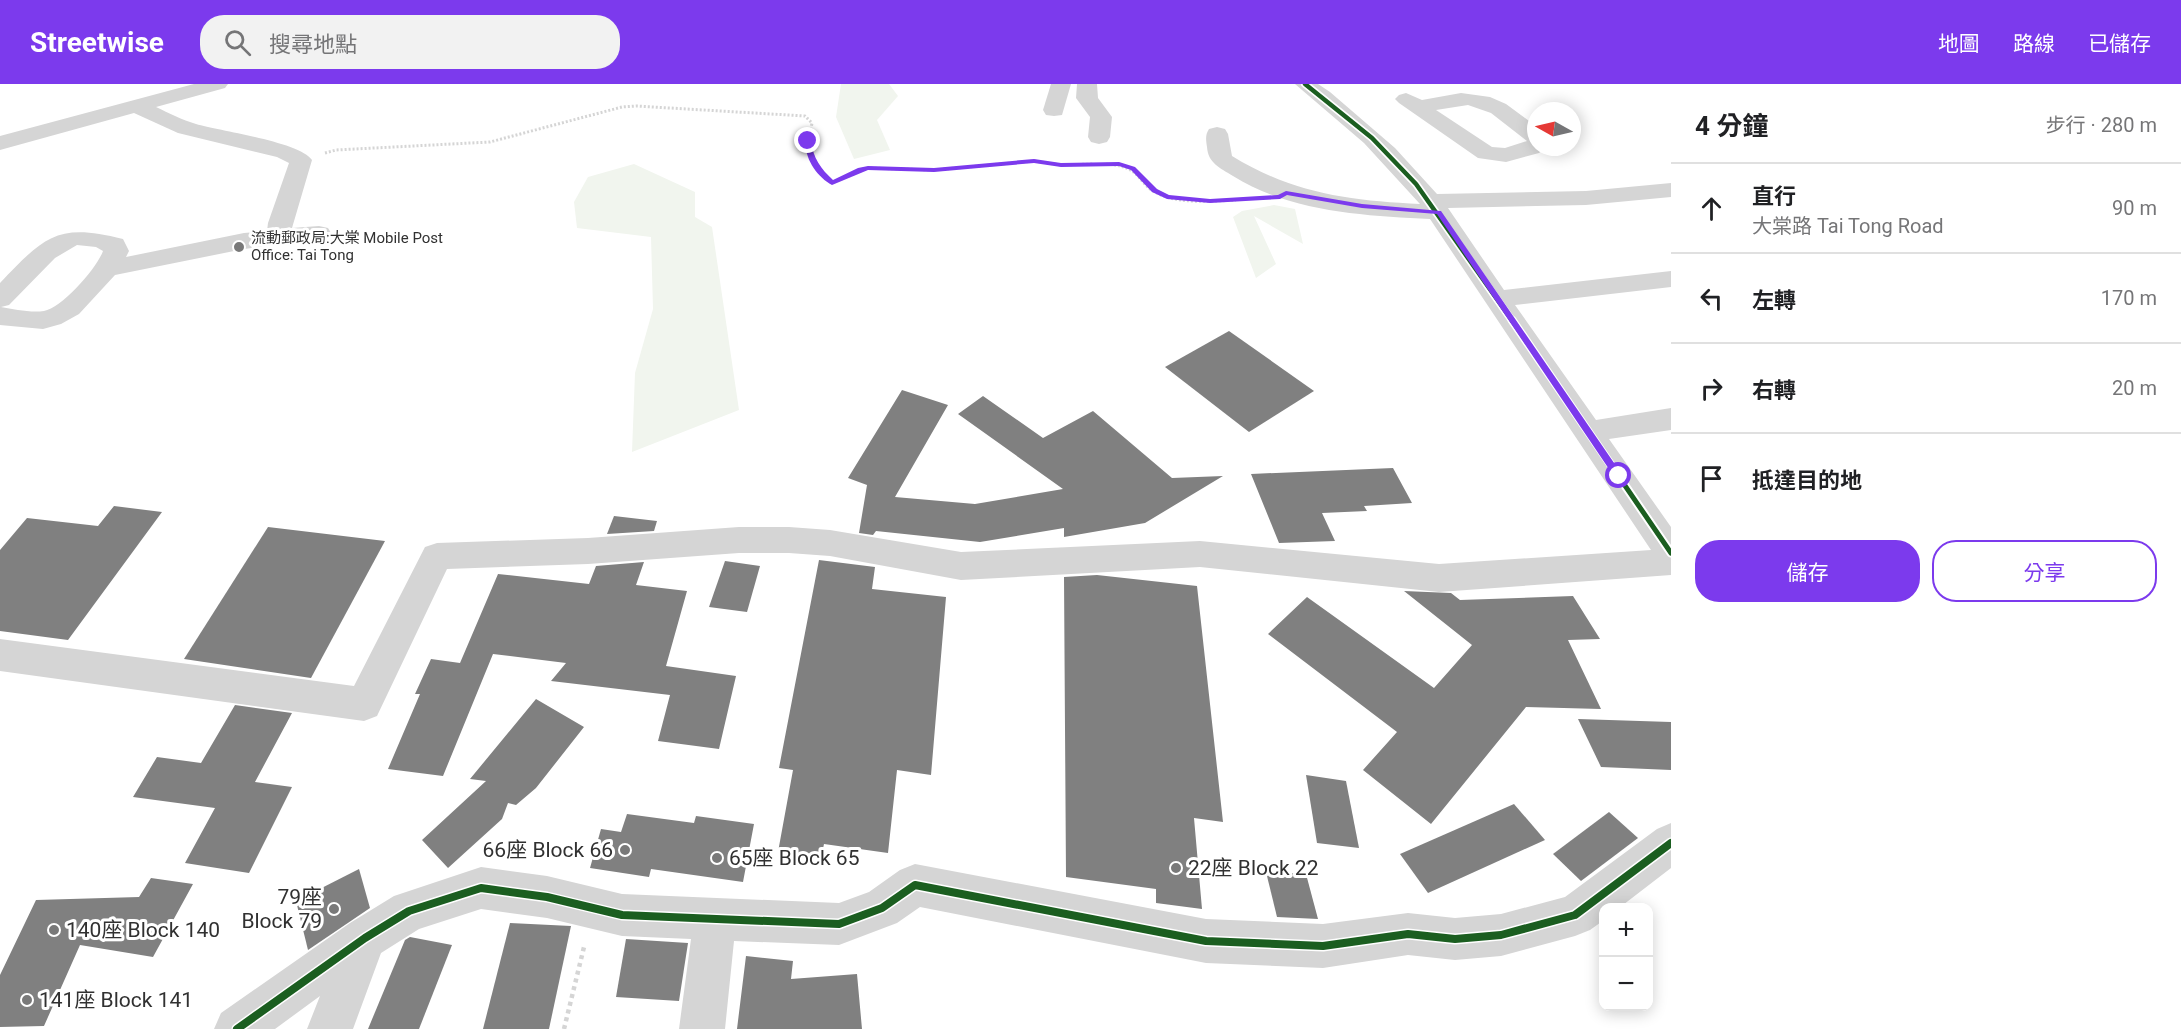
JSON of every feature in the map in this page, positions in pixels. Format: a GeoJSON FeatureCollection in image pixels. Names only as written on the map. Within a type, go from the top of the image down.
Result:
{"type":"FeatureCollection","features":[{"type":"Feature","properties":{"kind":"street"},"geometry":{"type":"LineString","coordinates":[[0,143],[218,84]]}},
{"type":"Feature","properties":{"kind":"street"},"geometry":{"type":"LineString","coordinates":[[1054,110],[1061,84]]}},
{"type":"Feature","properties":{"kind":"street"},"geometry":{"type":"LineString","coordinates":[[1087,84],[1087,98],[1101,117],[1099,137]]}},
{"type":"Feature","properties":{"kind":"street"},"geometry":{"type":"LineString","coordinates":[[1305,84],[1349,115],[1408,173],[1498,299],[1671,553]]}},
{"type":"Feature","properties":{"kind":"street"},"geometry":{"type":"LineString","coordinates":[[108,114],[117,94]]}},
{"type":"Feature","properties":{"kind":"street"},"geometry":{"type":"LineString","coordinates":[[1362,128],[1391,120],[1411,96]]}},
{"type":"Feature","properties":{"kind":"street"},"geometry":{"type":"LineString","coordinates":[[1411,96],[1476,100],[1493,106],[1527,130]]}},
{"type":"Feature","properties":{"kind":"street"},"geometry":{"type":"LineString","coordinates":[[1411,96],[1486,153],[1506,155],[1527,148]]}},
{"type":"Feature","properties":{"kind":"street"},"geometry":{"type":"LineString","coordinates":[[136,106],[186,128],[285,152],[301,159],[280,223],[279,238]]}},
{"type":"Feature","properties":{"kind":"street"},"geometry":{"type":"LineString","coordinates":[[1217,134],[1219,156],[1224,161],[1286,193],[1362,206],[1434,207],[1586,198],[1671,190]]}},
{"type":"Feature","properties":{"kind":"street"},"geometry":{"type":"LineString","coordinates":[[107,269],[244,242],[319,234]]}},
{"type":"Feature","properties":{"kind":"street"},"geometry":{"type":"LineString","coordinates":[[0,299],[53,246],[65,239],[78,237],[114,244],[116,251],[107,269],[67,312],[55,318],[38,321],[0,316]]}},
{"type":"Feature","properties":{"kind":"street"},"geometry":{"type":"LineString","coordinates":[[1498,299],[1671,279]]}},
{"type":"Feature","properties":{"kind":"street"},"geometry":{"type":"LineString","coordinates":[[1588,432],[1671,419]]}},
{"type":"Feature","properties":{"kind":"street"},"geometry":{"type":"LineString","coordinates":[[0,655],[364,704],[437,556],[588,551],[739,540],[789,540],[830,543],[961,566],[1200,554],[1439,578],[1671,562]]}},
{"type":"Feature","properties":{"kind":"street"},"geometry":{"type":"LineString","coordinates":[[237,1029],[365,939],[409,911],[481,888],[547,897],[622,915],[838,924],[882,908],[915,885],[1206,941],[1323,946],[1408,934],[1455,939],[1501,935],[1575,915],[1671,843]]}},
{"type":"Feature","properties":{"kind":"street"},"geometry":{"type":"LineString","coordinates":[[702,1029],[715,919]]}},
{"type":"Feature","properties":{"kind":"street"},"geometry":{"type":"LineString","coordinates":[[330,1029],[365,939]]}},
{"type":"Feature","properties":{"kind":"path"},"geometry":{"type":"LineString","coordinates":[[301,159],[336,150],[490,142],[622,107],[636,106],[805,116],[812,123],[808,141],[809,152],[820,172],[832,183],[868,168],[934,170],[1034,161],[1061,165],[1123,164],[1133,168],[1155,191],[1167,196],[1210,201],[1280,197],[1286,193]]}},
{"type":"Feature","properties":{"kind":"path"},"geometry":{"type":"LineString","coordinates":[[564,1029],[593,908]]}},
{"type":"Feature","properties":{"kind":"shaded area"},"geometry":{"type":"Polygon","coordinates":[[[841,84],[889,84],[898,96],[877,120],[890,150],[854,159],[836,117],[841,84]]]}},
{"type":"Feature","properties":{"kind":"shaded area"},"geometry":{"type":"Polygon","coordinates":[[[634,164],[695,192],[695,217],[712,227],[739,410],[632,452],[635,373],[653,309],[651,237],[577,228],[574,202],[588,177],[634,164]]]}},
{"type":"Feature","properties":{"kind":"shaded area"},"geometry":{"type":"Polygon","coordinates":[[[1274,205],[1295,209],[1303,244],[1254,216],[1276,264],[1256,278],[1233,217],[1242,211],[1274,205]]]}},
{"type":"Feature","properties":{"kind":"building"},"geometry":{"type":"Polygon","coordinates":[[[1229,331],[1314,391],[1249,432],[1165,367],[1229,331]]]}},
{"type":"Feature","properties":{"kind":"building"},"geometry":{"type":"Polygon","coordinates":[[[902,390],[948,405],[895,497],[975,504],[1063,489],[958,414],[983,396],[1043,438],[1093,411],[1172,478],[1223,476],[1145,523],[1064,537],[1064,528],[980,542],[876,531],[873,535],[859,533],[867,485],[848,478],[902,390]]]}},
{"type":"Feature","properties":{"kind":"building"},"geometry":{"type":"Polygon","coordinates":[[[1393,468],[1412,503],[1364,506],[1367,511],[1322,513],[1335,541],[1279,543],[1251,474],[1393,468]]]}},
{"type":"Feature","properties":{"kind":"building"},"geometry":{"type":"Polygon","coordinates":[[[114,506],[162,512],[68,640],[0,631],[0,550],[27,518],[98,526],[114,506]]]}},
{"type":"Feature","properties":{"kind":"building"},"geometry":{"type":"Polygon","coordinates":[[[614,516],[657,521],[654,531],[607,534],[614,516]]]}},
{"type":"Feature","properties":{"kind":"building"},"geometry":{"type":"Polygon","coordinates":[[[268,527],[385,541],[311,678],[184,659],[268,527]]]}},
{"type":"Feature","properties":{"kind":"building"},"geometry":{"type":"Polygon","coordinates":[[[819,560],[875,567],[872,589],[946,597],[931,775],[897,770],[888,853],[824,844],[821,858],[778,852],[793,770],[779,768],[819,560]]]}},
{"type":"Feature","properties":{"kind":"building"},"geometry":{"type":"Polygon","coordinates":[[[725,561],[760,566],[747,612],[709,607],[725,561]]]}},
{"type":"Feature","properties":{"kind":"building"},"geometry":{"type":"Polygon","coordinates":[[[644,562],[636,585],[687,591],[666,666],[736,676],[719,749],[658,741],[670,695],[551,681],[566,663],[493,654],[443,776],[388,769],[420,694],[415,694],[431,659],[460,663],[498,574],[589,584],[596,566],[644,562]]]}},
{"type":"Feature","properties":{"kind":"building"},"geometry":{"type":"Polygon","coordinates":[[[1097,575],[1197,586],[1223,822],[1194,818],[1202,909],[1156,903],[1156,889],[1066,877],[1064,577],[1097,575]]]}},
{"type":"Feature","properties":{"kind":"building"},"geometry":{"type":"Polygon","coordinates":[[[1404,591],[1451,593],[1460,600],[1573,596],[1600,639],[1568,640],[1601,709],[1526,707],[1431,824],[1363,770],[1397,732],[1268,634],[1307,597],[1434,688],[1472,645],[1404,591]]]}},
{"type":"Feature","properties":{"kind":"building"},"geometry":{"type":"Polygon","coordinates":[[[536,699],[584,727],[536,788],[516,805],[508,803],[502,819],[448,868],[422,840],[486,781],[470,779],[536,699]]]}},
{"type":"Feature","properties":{"kind":"building"},"geometry":{"type":"Polygon","coordinates":[[[235,705],[292,713],[255,782],[292,787],[249,873],[185,863],[215,808],[133,797],[157,757],[201,763],[235,705]]]}},
{"type":"Feature","properties":{"kind":"building"},"geometry":{"type":"Polygon","coordinates":[[[1578,719],[1671,722],[1671,770],[1601,767],[1578,719]]]}},
{"type":"Feature","properties":{"kind":"building"},"geometry":{"type":"Polygon","coordinates":[[[1306,775],[1346,781],[1359,848],[1317,843],[1306,775]]]}},
{"type":"Feature","properties":{"kind":"building"},"geometry":{"type":"Polygon","coordinates":[[[1514,804],[1545,840],[1428,893],[1400,854],[1514,804]]]}},
{"type":"Feature","properties":{"kind":"building"},"geometry":{"type":"Polygon","coordinates":[[[1609,812],[1638,838],[1581,881],[1553,854],[1609,812]]]}},
{"type":"Feature","properties":{"kind":"building"},"geometry":{"type":"Polygon","coordinates":[[[627,814],[694,823],[696,816],[754,824],[743,882],[651,869],[649,877],[590,868],[601,829],[621,832],[627,814]]]}},
{"type":"Feature","properties":{"kind":"building","name":"79座 Block 79"},"geometry":{"type":"Polygon","coordinates":[[[359,869],[370,908],[308,950],[296,901],[359,869]]]}},
{"type":"Feature","properties":{"kind":"building"},"geometry":{"type":"Polygon","coordinates":[[[1266,872],[1306,874],[1318,919],[1277,917],[1266,872]]]}},
{"type":"Feature","properties":{"kind":"building"},"geometry":{"type":"Polygon","coordinates":[[[151,878],[193,884],[153,957],[80,945],[44,1026],[0,1027],[0,975],[36,900],[139,897],[151,878]]]}},
{"type":"Feature","properties":{"kind":"building"},"geometry":{"type":"Polygon","coordinates":[[[510,923],[571,926],[549,1029],[483,1029],[510,923]]]}},
{"type":"Feature","properties":{"kind":"building"},"geometry":{"type":"Polygon","coordinates":[[[410,937],[452,945],[419,1029],[368,1029],[405,940],[410,937]]]}},
{"type":"Feature","properties":{"kind":"building"},"geometry":{"type":"Polygon","coordinates":[[[626,939],[688,943],[679,1001],[616,997],[626,939]]]}},
{"type":"Feature","properties":{"kind":"building"},"geometry":{"type":"Polygon","coordinates":[[[746,956],[793,961],[791,979],[857,974],[862,1029],[737,1029],[746,956]]]}},
{"type":"Feature","properties":{"kind":"cycle path"},"geometry":{"type":"LineString","coordinates":[[1305,84],[1372,138],[1430,201],[1671,553]]}},
{"type":"Feature","properties":{"kind":"cycle path"},"geometry":{"type":"LineString","coordinates":[[237,1029],[365,938],[409,911],[481,888],[547,897],[622,915],[839,924],[882,908],[915,885],[1206,941],[1323,946],[1408,934],[1455,939],[1501,935],[1575,915],[1671,843]]}},
{"type":"Feature","properties":{"kind":"place","name":"流動郵政局:大棠 Mobile Post Office: Tai Tong"},"geometry":{"type":"Point","coordinates":[239,247]}},
{"type":"Feature","properties":{"kind":"place","name":"66座 Block 66"},"geometry":{"type":"Point","coordinates":[625,850]}},
{"type":"Feature","properties":{"kind":"place","name":"65座 Block 65"},"geometry":{"type":"Point","coordinates":[717,858]}},
{"type":"Feature","properties":{"kind":"place","name":"22座 Block 22"},"geometry":{"type":"Point","coordinates":[1176,868]}},
{"type":"Feature","properties":{"kind":"place","name":"79座 Block 79"},"geometry":{"type":"Point","coordinates":[334,909]}},
{"type":"Feature","properties":{"kind":"place","name":"140座 Block 140"},"geometry":{"type":"Point","coordinates":[54,930]}},
{"type":"Feature","properties":{"kind":"place","name":"141座 Block 141"},"geometry":{"type":"Point","coordinates":[27,1000]}},
{"type":"Feature","properties":{"kind":"route"},"geometry":{"type":"LineString","coordinates":[[808,141],[809,152],[820,172],[832,183],[868,168],[934,170],[978,168],[1034,161],[1061,165],[1119,164],[1133,168],[1155,191],[1167,196],[1210,201],[1280,197],[1286,193],[1362,206],[1439,212],[1619,476]]}}]}
